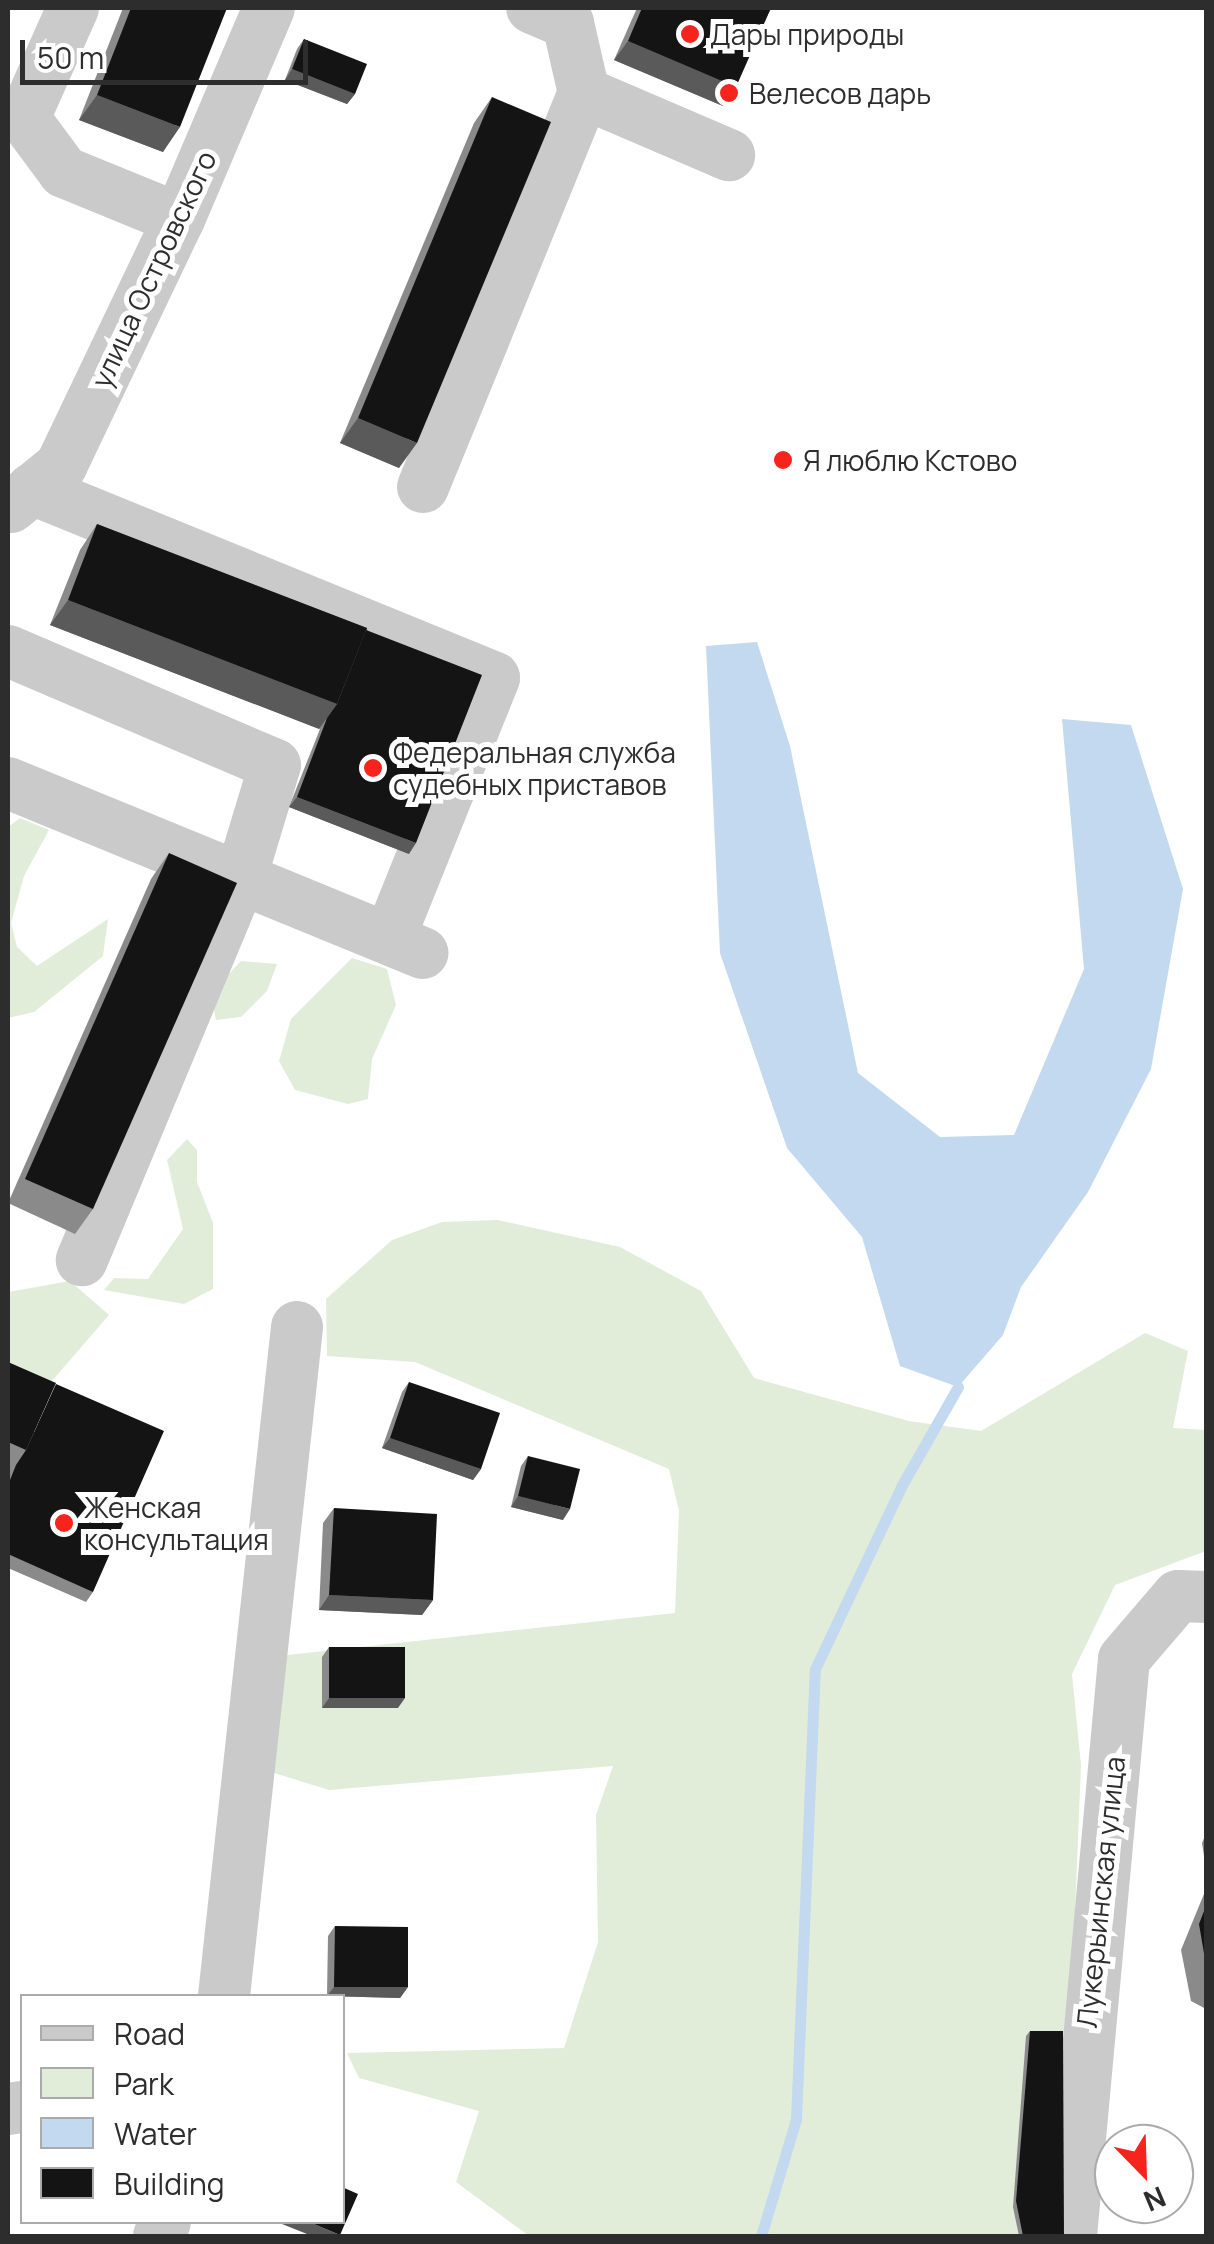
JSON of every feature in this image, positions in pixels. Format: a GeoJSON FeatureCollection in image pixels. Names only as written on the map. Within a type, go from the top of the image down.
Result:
{"type":"FeatureCollection","features":[{"type":"Feature","properties":{"kind":"street"},"geometry":{"type":"LineString","coordinates":[[73,8],[24,118],[64,172],[179,219]]}},
{"type":"Feature","properties":{"kind":"street","name":"улица Островского"},"geometry":{"type":"LineString","coordinates":[[20,499],[62,466],[179,219],[269,8]]}},
{"type":"Feature","properties":{"kind":"street"},"geometry":{"type":"LineString","coordinates":[[422,486],[584,93],[568,23],[532,8]]}},
{"type":"Feature","properties":{"kind":"street"},"geometry":{"type":"LineString","coordinates":[[584,93],[729,156]]}},
{"type":"Feature","properties":{"kind":"street"},"geometry":{"type":"LineString","coordinates":[[8,782],[406,946],[494,678],[20,499]]}},
{"type":"Feature","properties":{"kind":"street"},"geometry":{"type":"LineString","coordinates":[[8,651],[276,765],[240,880],[82,1260]]}},
{"type":"Feature","properties":{"kind":"street"},"geometry":{"type":"LineString","coordinates":[[224,1994],[297,1327]]}},
{"type":"Feature","properties":{"kind":"street","name":"Лукерьинская улица"},"geometry":{"type":"LineString","coordinates":[[1071,2236],[1124,1659],[1178,1596],[1206,1597]]}},
{"type":"Feature","properties":{"kind":"green space"},"geometry":{"type":"Polygon","coordinates":[[[20,818],[49,830],[24,876],[11,923],[17,947],[37,966],[108,919],[103,956],[34,1012],[8,1018],[8,827],[20,818]]]}},
{"type":"Feature","properties":{"kind":"green space"},"geometry":{"type":"Polygon","coordinates":[[[352,958],[387,969],[396,1005],[372,1059],[368,1099],[348,1104],[295,1090],[279,1061],[291,1019],[352,958]]]}},
{"type":"Feature","properties":{"kind":"green space"},"geometry":{"type":"Polygon","coordinates":[[[241,961],[277,964],[267,991],[241,1017],[216,1020],[211,993],[241,961]]]}},
{"type":"Feature","properties":{"kind":"green space"},"geometry":{"type":"Polygon","coordinates":[[[187,1139],[197,1150],[197,1182],[213,1223],[213,1289],[184,1304],[104,1290],[114,1278],[148,1279],[183,1229],[167,1160],[187,1139]]]}},
{"type":"Feature","properties":{"kind":"green space"},"geometry":{"type":"Polygon","coordinates":[[[498,1220],[620,1247],[701,1291],[754,1378],[909,1421],[981,1431],[1145,1333],[1188,1351],[1173,1428],[1206,1430],[1206,1551],[1115,1585],[1072,1674],[1081,1765],[1062,2236],[529,2236],[456,2182],[479,2111],[359,2078],[347,2053],[564,2048],[598,1942],[596,1815],[613,1766],[329,1790],[271,1772],[278,1656],[675,1613],[679,1511],[669,1469],[415,1362],[327,1356],[326,1299],[392,1240],[442,1222],[498,1220]]]}},
{"type":"Feature","properties":{"kind":"green space"},"geometry":{"type":"Polygon","coordinates":[[[70,1281],[109,1315],[44,1390],[8,1378],[8,1292],[70,1281]]]}},
{"type":"Feature","properties":{"kind":"water"},"geometry":{"type":"Polygon","coordinates":[[[757,642],[790,746],[858,1073],[940,1137],[1014,1135],[1084,969],[1062,719],[1131,725],[1183,889],[1151,1069],[1088,1192],[1021,1287],[1003,1335],[958,1387],[900,1366],[862,1237],[787,1148],[720,953],[706,646],[757,642]]]}},
{"type":"Feature","properties":{"kind":"building"},"geometry":{"type":"Polygon","coordinates":[[[131,8],[227,8],[180,127],[97,95],[131,8]]]}},
{"type":"Feature","properties":{"kind":"building","name":"Дары природы"},"geometry":{"type":"Polygon","coordinates":[[[642,8],[771,8],[736,87],[628,41],[642,8]]]}},
{"type":"Feature","properties":{"kind":"building"},"geometry":{"type":"Polygon","coordinates":[[[304,39],[367,64],[355,94],[292,69],[304,39]]]}},
{"type":"Feature","properties":{"kind":"building"},"geometry":{"type":"Polygon","coordinates":[[[492,97],[551,122],[417,443],[358,418],[492,97]]]}},
{"type":"Feature","properties":{"kind":"building"},"geometry":{"type":"Polygon","coordinates":[[[97,524],[367,628],[337,704],[68,600],[97,524]]]}},
{"type":"Feature","properties":{"kind":"building","name":"Федеральная служба судебных приставов"},"geometry":{"type":"Polygon","coordinates":[[[366,630],[482,675],[416,843],[297,797],[366,630]]]}},
{"type":"Feature","properties":{"kind":"building"},"geometry":{"type":"Polygon","coordinates":[[[169,853],[237,883],[93,1209],[25,1179],[169,853]]]}},
{"type":"Feature","properties":{"kind":"building"},"geometry":{"type":"Polygon","coordinates":[[[8,1362],[56,1383],[26,1450],[8,1442],[8,1362]]]}},
{"type":"Feature","properties":{"kind":"building"},"geometry":{"type":"Polygon","coordinates":[[[409,1382],[500,1413],[481,1469],[390,1438],[409,1382]]]}},
{"type":"Feature","properties":{"kind":"building","name":"Женская консультация"},"geometry":{"type":"Polygon","coordinates":[[[56,1384],[164,1431],[93,1592],[8,1554],[8,1485],[56,1384]]]}},
{"type":"Feature","properties":{"kind":"building"},"geometry":{"type":"Polygon","coordinates":[[[528,1456],[580,1469],[570,1509],[518,1496],[528,1456]]]}},
{"type":"Feature","properties":{"kind":"building"},"geometry":{"type":"Polygon","coordinates":[[[334,1508],[437,1514],[433,1600],[329,1595],[334,1508]]]}},
{"type":"Feature","properties":{"kind":"building"},"geometry":{"type":"Polygon","coordinates":[[[329,1647],[405,1647],[405,1698],[329,1698],[329,1647]]]}},
{"type":"Feature","properties":{"kind":"building"},"geometry":{"type":"Polygon","coordinates":[[[1206,1906],[1206,1965],[1199,1924],[1206,1906]]]}},
{"type":"Feature","properties":{"kind":"building"},"geometry":{"type":"Polygon","coordinates":[[[335,1926],[408,1927],[408,1987],[334,1987],[335,1926]]]}},
{"type":"Feature","properties":{"kind":"building"},"geometry":{"type":"Polygon","coordinates":[[[1030,2031],[1063,2031],[1064,2236],[1023,2236],[1016,2201],[1030,2031]]]}},
{"type":"Feature","properties":{"kind":"building"},"geometry":{"type":"Polygon","coordinates":[[[345,2188],[358,2194],[345,2224],[345,2188]]]}},
{"type":"Feature","properties":{"kind":"building"},"geometry":{"type":"Polygon","coordinates":[[[314,2224],[345,2224],[340,2235],[314,2224]]]}},
{"type":"Feature","properties":{"kind":"waterway"},"geometry":{"type":"LineString","coordinates":[[761,2236],[796,2119],[815,1669],[902,1485],[958,1387]]}},
{"type":"Feature","properties":{"kind":"place","name":"Дары природы"},"geometry":{"type":"Point","coordinates":[690,34]}},
{"type":"Feature","properties":{"kind":"place","name":"Велесов дарь"},"geometry":{"type":"Point","coordinates":[729,93]}},
{"type":"Feature","properties":{"kind":"place","name":"Я люблю Кстово"},"geometry":{"type":"Point","coordinates":[783,460]}},
{"type":"Feature","properties":{"kind":"place","name":"Федеральная служба судебных приставов"},"geometry":{"type":"Point","coordinates":[373,768]}},
{"type":"Feature","properties":{"kind":"place","name":"Женская консультация"},"geometry":{"type":"Point","coordinates":[64,1523]}}]}
